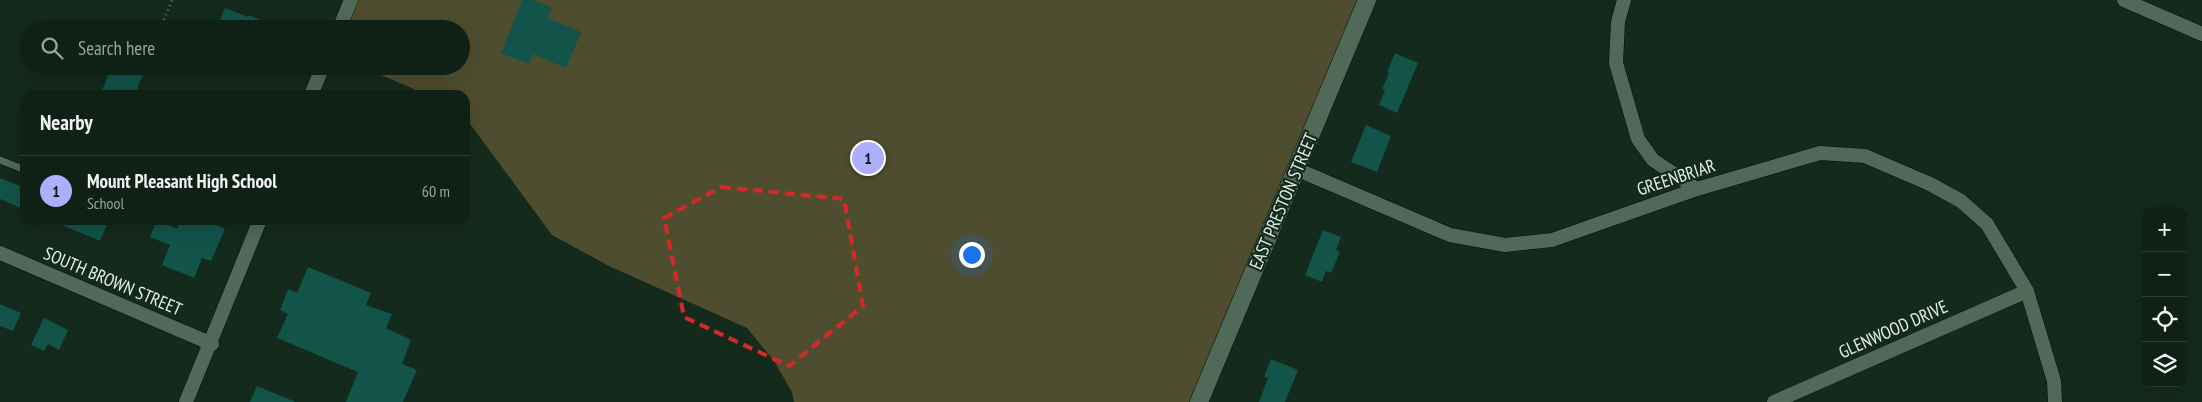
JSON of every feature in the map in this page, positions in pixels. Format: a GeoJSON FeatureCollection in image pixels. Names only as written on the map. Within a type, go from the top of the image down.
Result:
{"type":"FeatureCollection","features":[{"type":"Feature","properties":{"kind":"street"},"geometry":{"type":"LineString","coordinates":[[343,20],[351,0]]}},
{"type":"Feature","properties":{"kind":"street","name":"EAST PRESTON STREET"},"geometry":{"type":"LineString","coordinates":[[1199,402],[1367,0]]}},
{"type":"Feature","properties":{"kind":"street"},"geometry":{"type":"LineString","coordinates":[[1624,0],[1618,22],[1616,64],[1638,139],[1653,160],[1697,189]]}},
{"type":"Feature","properties":{"kind":"street"},"geometry":{"type":"LineString","coordinates":[[2124,0],[2202,34]]}},
{"type":"Feature","properties":{"kind":"street"},"geometry":{"type":"LineString","coordinates":[[313,90],[319,75]]}},
{"type":"Feature","properties":{"kind":"street","name":"GREENBRIAR"},"geometry":{"type":"LineString","coordinates":[[1296,169],[1450,235],[1505,245],[1552,240],[1697,189],[1820,154],[1865,156],[1930,184],[1961,201],[1987,224],[2027,291],[2054,381],[2055,402]]}},
{"type":"Feature","properties":{"kind":"street"},"geometry":{"type":"LineString","coordinates":[[186,402],[212,344],[258,225]]}},
{"type":"Feature","properties":{"kind":"street","name":"SOUTH BROWN STREET"},"geometry":{"type":"LineString","coordinates":[[0,253],[212,344]]}},
{"type":"Feature","properties":{"kind":"street","name":"GLENWOOD DRIVE"},"geometry":{"type":"LineString","coordinates":[[1774,402],[2027,291]]}},
{"type":"Feature","properties":{"kind":"lane"},"geometry":{"type":"LineString","coordinates":[[0,160],[20,168]]}},
{"type":"Feature","properties":{"kind":"path"},"geometry":{"type":"LineString","coordinates":[[164,20],[172,0]]}},
{"type":"Feature","properties":{"kind":"highlighted area"},"geometry":{"type":"Polygon","coordinates":[[[721,187],[844,199],[863,306],[789,366],[684,317],[664,218],[721,187]]]}},
{"type":"Feature","properties":{"kind":"shaded area"},"geometry":{"type":"Polygon","coordinates":[[[350,0],[1367,0],[1199,402],[794,402],[792,392],[774,361],[747,328],[609,266],[552,235],[470,124],[470,90],[416,90],[381,75],[470,75],[470,20],[342,20],[350,0]]]}},
{"type":"Feature","properties":{"kind":"building"},"geometry":{"type":"Polygon","coordinates":[[[522,0],[533,0],[552,8],[548,18],[581,32],[566,68],[533,54],[529,64],[501,53],[522,0]]]}},
{"type":"Feature","properties":{"kind":"building"},"geometry":{"type":"Polygon","coordinates":[[[225,8],[260,20],[220,20],[225,8]]]}},
{"type":"Feature","properties":{"kind":"building"},"geometry":{"type":"Polygon","coordinates":[[[1395,53],[1418,63],[1397,113],[1379,105],[1385,90],[1382,89],[1389,73],[1387,72],[1395,53]]]}},
{"type":"Feature","properties":{"kind":"building"},"geometry":{"type":"Polygon","coordinates":[[[108,75],[143,75],[137,90],[102,90],[108,75]]]}},
{"type":"Feature","properties":{"kind":"building"},"geometry":{"type":"Polygon","coordinates":[[[1366,125],[1391,136],[1377,172],[1351,162],[1366,125]]]}},
{"type":"Feature","properties":{"kind":"building"},"geometry":{"type":"Polygon","coordinates":[[[0,178],[20,186],[20,208],[0,199],[0,178]]]}},
{"type":"Feature","properties":{"kind":"building"},"geometry":{"type":"Polygon","coordinates":[[[62,225],[107,225],[100,241],[62,225]]]}},
{"type":"Feature","properties":{"kind":"building"},"geometry":{"type":"Polygon","coordinates":[[[155,225],[168,225],[177,229],[179,225],[216,225],[225,229],[211,261],[202,258],[194,278],[162,265],[170,245],[150,237],[155,225]]]}},
{"type":"Feature","properties":{"kind":"building"},"geometry":{"type":"Polygon","coordinates":[[[1323,230],[1341,237],[1336,250],[1340,252],[1331,273],[1326,271],[1322,282],[1305,275],[1323,230]]]}},
{"type":"Feature","properties":{"kind":"building"},"geometry":{"type":"Polygon","coordinates":[[[308,267],[371,293],[366,305],[392,314],[386,328],[411,340],[402,364],[417,370],[403,402],[346,402],[358,372],[277,338],[288,314],[280,310],[288,289],[297,293],[308,267]]]}},
{"type":"Feature","properties":{"kind":"building"},"geometry":{"type":"Polygon","coordinates":[[[0,304],[21,313],[13,331],[0,326],[0,304]]]}},
{"type":"Feature","properties":{"kind":"building"},"geometry":{"type":"Polygon","coordinates":[[[44,318],[68,330],[59,350],[48,344],[44,351],[31,345],[44,318]]]}},
{"type":"Feature","properties":{"kind":"building"},"geometry":{"type":"Polygon","coordinates":[[[1271,359],[1298,370],[1285,402],[1259,402],[1268,378],[1264,377],[1271,359]]]}},
{"type":"Feature","properties":{"kind":"building"},"geometry":{"type":"Polygon","coordinates":[[[257,386],[296,402],[250,402],[257,386]]]}},
{"type":"Feature","properties":{"kind":"place","name":"Mount Pleasant High School"},"geometry":{"type":"Point","coordinates":[868,158]}}]}
